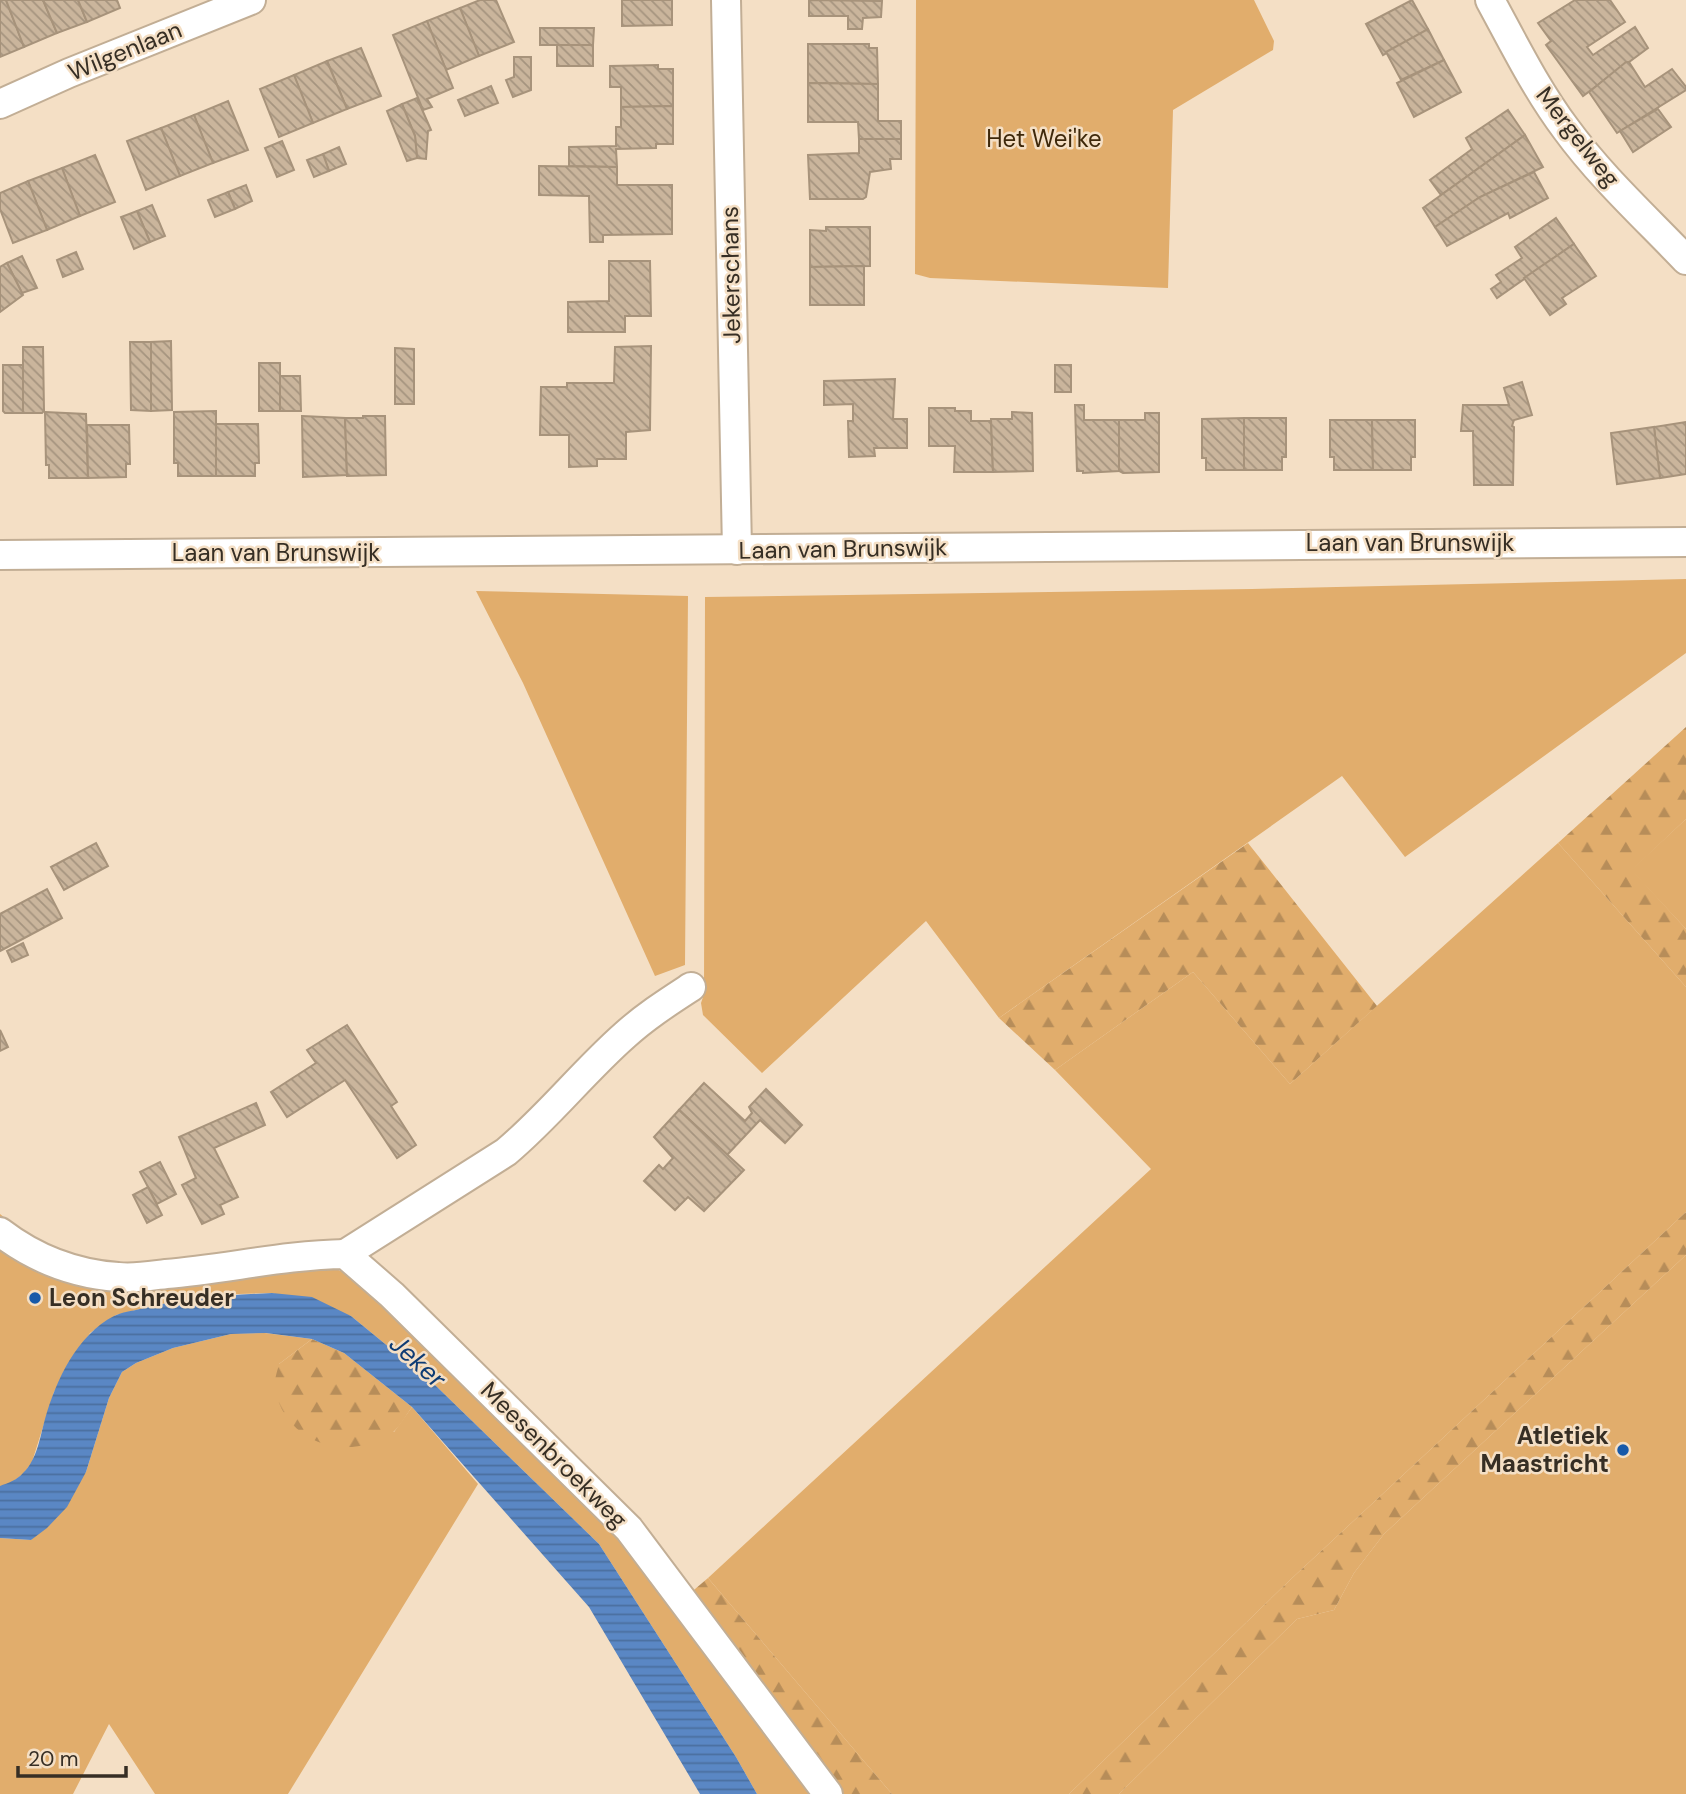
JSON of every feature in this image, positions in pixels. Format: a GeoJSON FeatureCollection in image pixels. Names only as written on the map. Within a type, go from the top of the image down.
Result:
{"type":"FeatureCollection","features":[{"type":"Feature","properties":{"kind":"street","name":"Wilgenlaan"},"geometry":{"type":"LineString","coordinates":[[0,104],[69,73],[251,0]]}},
{"type":"Feature","properties":{"kind":"street","name":"Jekerschans"},"geometry":{"type":"LineString","coordinates":[[726,0],[737,550]]}},
{"type":"Feature","properties":{"kind":"street","name":"Mergelweg"},"geometry":{"type":"LineString","coordinates":[[1490,0],[1539,91],[1566,129],[1591,162],[1686,260]]}},
{"type":"Feature","properties":{"kind":"street","name":"Laan van Brunswijk"},"geometry":{"type":"LineString","coordinates":[[0,555],[1686,542]]}},
{"type":"Feature","properties":{"kind":"street"},"geometry":{"type":"LineString","coordinates":[[0,1232],[42,1258],[83,1271],[120,1278],[192,1272],[306,1255],[345,1254],[506,1152],[527,1135],[624,1035],[691,987]]}},
{"type":"Feature","properties":{"kind":"street","name":"Meesenbroekweg"},"geometry":{"type":"LineString","coordinates":[[345,1254],[392,1295],[629,1530],[828,1794]]}},
{"type":"Feature","properties":{"kind":"green space","name":"Het Wei'ke"},"geometry":{"type":"Polygon","coordinates":[[[916,0],[1254,0],[1274,41],[1273,50],[1173,110],[1168,288],[930,278],[915,274],[916,0]]]}},
{"type":"Feature","properties":{"kind":"green space"},"geometry":{"type":"Polygon","coordinates":[[[1686,579],[1686,653],[1405,857],[1342,776],[999,1018],[926,921],[762,1073],[703,1015],[705,597],[1686,579]]]}},
{"type":"Feature","properties":{"kind":"green space"},"geometry":{"type":"Polygon","coordinates":[[[476,591],[688,596],[685,965],[655,976],[523,683],[476,591]]]}},
{"type":"Feature","properties":{"kind":"green space"},"geometry":{"type":"Polygon","coordinates":[[[1686,727],[1686,819],[1632,870],[1686,929],[1686,987],[1558,843],[1686,727]]]}},
{"type":"Feature","properties":{"kind":"green space"},"geometry":{"type":"Polygon","coordinates":[[[1686,819],[1686,929],[1631,870],[1686,819]]]}},
{"type":"Feature","properties":{"kind":"green space"},"geometry":{"type":"Polygon","coordinates":[[[1248,843],[1377,1006],[1290,1084],[1193,972],[1055,1070],[999,1018],[1248,843]]]}},
{"type":"Feature","properties":{"kind":"green space"},"geometry":{"type":"Polygon","coordinates":[[[1558,843],[1686,987],[1686,1212],[1290,1580],[1069,1794],[892,1794],[708,1578],[1151,1169],[1055,1070],[1193,972],[1290,1084],[1558,843]]]}},
{"type":"Feature","properties":{"kind":"green space"},"geometry":{"type":"Polygon","coordinates":[[[1686,1212],[1686,1255],[1384,1534],[1354,1573],[1334,1610],[1297,1619],[1119,1794],[1069,1794],[1290,1580],[1686,1212]]]}},
{"type":"Feature","properties":{"kind":"green space"},"geometry":{"type":"Polygon","coordinates":[[[0,1214],[32,1240],[72,1280],[105,1290],[157,1288],[283,1270],[333,1268],[352,1275],[596,1509],[816,1794],[757,1794],[599,1544],[434,1384],[351,1316],[272,1293],[238,1294],[161,1304],[116,1315],[90,1333],[54,1392],[32,1462],[15,1480],[0,1513],[0,1214]]]}},
{"type":"Feature","properties":{"kind":"green space"},"geometry":{"type":"Polygon","coordinates":[[[1686,1255],[1686,1794],[1119,1794],[1297,1619],[1334,1610],[1354,1573],[1384,1534],[1686,1255]]]}},
{"type":"Feature","properties":{"kind":"green space"},"geometry":{"type":"Polygon","coordinates":[[[265,1333],[312,1339],[279,1364],[394,1432],[412,1407],[478,1484],[288,1794],[155,1794],[109,1724],[73,1794],[0,1794],[0,1538],[31,1540],[86,1472],[109,1398],[122,1372],[136,1363],[173,1348],[231,1334],[265,1333]]]}},
{"type":"Feature","properties":{"kind":"green space"},"geometry":{"type":"Polygon","coordinates":[[[312,1339],[344,1353],[412,1407],[392,1433],[375,1442],[356,1447],[338,1447],[305,1435],[292,1424],[282,1409],[274,1384],[279,1364],[312,1339]]]}},
{"type":"Feature","properties":{"kind":"green space"},"geometry":{"type":"Polygon","coordinates":[[[708,1578],[892,1794],[839,1794],[688,1595],[708,1578]]]}},
{"type":"Feature","properties":{"kind":"water"},"geometry":{"type":"Polygon","coordinates":[[[272,1293],[312,1297],[351,1316],[434,1384],[599,1544],[757,1794],[700,1794],[589,1607],[412,1407],[344,1353],[312,1339],[266,1333],[231,1334],[173,1348],[136,1363],[122,1372],[109,1398],[86,1472],[67,1507],[31,1540],[0,1538],[0,1486],[18,1478],[32,1462],[62,1374],[79,1347],[101,1324],[114,1316],[156,1305],[222,1296],[272,1293]]]}},
{"type":"Feature","properties":{"kind":"building"},"geometry":{"type":"Polygon","coordinates":[[[0,0],[6,0],[24,47],[0,57],[0,0]]]}},
{"type":"Feature","properties":{"kind":"building"},"geometry":{"type":"Polygon","coordinates":[[[6,0],[43,0],[57,33],[24,47],[6,0]]]}},
{"type":"Feature","properties":{"kind":"building"},"geometry":{"type":"Polygon","coordinates":[[[43,0],[78,0],[87,22],[57,33],[43,0]]]}},
{"type":"Feature","properties":{"kind":"building"},"geometry":{"type":"Polygon","coordinates":[[[78,0],[117,0],[120,8],[87,22],[78,0]]]}},
{"type":"Feature","properties":{"kind":"building"},"geometry":{"type":"Polygon","coordinates":[[[480,0],[496,0],[514,42],[479,56],[460,8],[480,0]]]}},
{"type":"Feature","properties":{"kind":"building"},"geometry":{"type":"Polygon","coordinates":[[[622,0],[672,0],[672,25],[622,26],[622,0]]]}},
{"type":"Feature","properties":{"kind":"building"},"geometry":{"type":"Polygon","coordinates":[[[809,0],[882,1],[881,17],[863,18],[862,29],[848,29],[848,16],[809,16],[809,0]]]}},
{"type":"Feature","properties":{"kind":"building"},"geometry":{"type":"Polygon","coordinates":[[[1412,0],[1428,29],[1383,55],[1366,24],[1412,0]]]}},
{"type":"Feature","properties":{"kind":"building"},"geometry":{"type":"Polygon","coordinates":[[[1575,0],[1610,0],[1625,22],[1587,47],[1593,55],[1635,27],[1648,48],[1583,96],[1546,45],[1551,41],[1538,23],[1575,0]]]}},
{"type":"Feature","properties":{"kind":"building"},"geometry":{"type":"Polygon","coordinates":[[[460,8],[479,56],[446,70],[427,21],[460,8]]]}},
{"type":"Feature","properties":{"kind":"building"},"geometry":{"type":"Polygon","coordinates":[[[427,21],[453,88],[427,99],[432,107],[423,110],[393,35],[427,21]]]}},
{"type":"Feature","properties":{"kind":"building"},"geometry":{"type":"Polygon","coordinates":[[[540,28],[594,28],[593,45],[540,45],[540,28]]]}},
{"type":"Feature","properties":{"kind":"building"},"geometry":{"type":"Polygon","coordinates":[[[1428,29],[1444,60],[1401,80],[1386,52],[1428,29]]]}},
{"type":"Feature","properties":{"kind":"building"},"geometry":{"type":"Polygon","coordinates":[[[808,44],[869,44],[869,48],[877,48],[878,84],[808,83],[808,44]]]}},
{"type":"Feature","properties":{"kind":"building"},"geometry":{"type":"Polygon","coordinates":[[[557,45],[593,45],[593,66],[557,66],[557,45]]]}},
{"type":"Feature","properties":{"kind":"building"},"geometry":{"type":"Polygon","coordinates":[[[361,48],[381,96],[347,109],[327,61],[361,48]]]}},
{"type":"Feature","properties":{"kind":"building"},"geometry":{"type":"Polygon","coordinates":[[[514,57],[531,57],[531,90],[513,97],[506,80],[514,77],[514,57]]]}},
{"type":"Feature","properties":{"kind":"building"},"geometry":{"type":"Polygon","coordinates":[[[1444,60],[1461,92],[1414,117],[1397,83],[1444,60]]]}},
{"type":"Feature","properties":{"kind":"building"},"geometry":{"type":"Polygon","coordinates":[[[327,61],[347,109],[313,123],[294,75],[327,61]]]}},
{"type":"Feature","properties":{"kind":"building"},"geometry":{"type":"Polygon","coordinates":[[[1629,62],[1645,87],[1672,69],[1686,90],[1617,133],[1589,92],[1629,62]]]}},
{"type":"Feature","properties":{"kind":"building"},"geometry":{"type":"Polygon","coordinates":[[[658,65],[658,69],[673,69],[673,106],[621,107],[621,87],[610,87],[610,66],[658,65]]]}},
{"type":"Feature","properties":{"kind":"building"},"geometry":{"type":"Polygon","coordinates":[[[294,75],[313,123],[279,137],[260,89],[294,75]]]}},
{"type":"Feature","properties":{"kind":"building"},"geometry":{"type":"Polygon","coordinates":[[[808,83],[878,84],[878,121],[901,121],[901,139],[859,139],[858,122],[808,122],[808,83]]]}},
{"type":"Feature","properties":{"kind":"building"},"geometry":{"type":"Polygon","coordinates":[[[491,86],[498,103],[465,116],[458,100],[491,86]]]}},
{"type":"Feature","properties":{"kind":"building"},"geometry":{"type":"Polygon","coordinates":[[[417,98],[431,130],[428,131],[426,159],[417,158],[415,136],[402,104],[417,98]]]}},
{"type":"Feature","properties":{"kind":"building"},"geometry":{"type":"Polygon","coordinates":[[[228,101],[248,150],[213,163],[194,115],[228,101]]]}},
{"type":"Feature","properties":{"kind":"building"},"geometry":{"type":"Polygon","coordinates":[[[402,104],[415,136],[417,158],[407,161],[387,111],[402,104]]]}},
{"type":"Feature","properties":{"kind":"building"},"geometry":{"type":"Polygon","coordinates":[[[673,106],[673,144],[656,144],[656,148],[616,149],[617,167],[569,166],[569,147],[616,146],[616,127],[621,127],[621,107],[673,106]]]}},
{"type":"Feature","properties":{"kind":"building"},"geometry":{"type":"Polygon","coordinates":[[[1658,109],[1671,127],[1633,152],[1620,131],[1658,109]]]}},
{"type":"Feature","properties":{"kind":"building"},"geometry":{"type":"Polygon","coordinates":[[[1508,110],[1525,135],[1441,195],[1430,180],[1472,149],[1466,138],[1508,110]]]}},
{"type":"Feature","properties":{"kind":"building"},"geometry":{"type":"Polygon","coordinates":[[[194,115],[213,163],[180,176],[161,128],[194,115]]]}},
{"type":"Feature","properties":{"kind":"building"},"geometry":{"type":"Polygon","coordinates":[[[161,128],[180,176],[146,190],[127,141],[161,128]]]}},
{"type":"Feature","properties":{"kind":"building"},"geometry":{"type":"Polygon","coordinates":[[[1525,135],[1543,167],[1480,197],[1435,227],[1423,208],[1525,135]]]}},
{"type":"Feature","properties":{"kind":"building"},"geometry":{"type":"Polygon","coordinates":[[[859,139],[901,139],[901,159],[890,159],[891,169],[870,172],[866,197],[863,199],[810,199],[808,155],[859,153],[859,139]]]}},
{"type":"Feature","properties":{"kind":"building"},"geometry":{"type":"Polygon","coordinates":[[[282,141],[294,170],[277,177],[265,148],[282,141]]]}},
{"type":"Feature","properties":{"kind":"building"},"geometry":{"type":"Polygon","coordinates":[[[339,147],[346,164],[329,171],[323,154],[339,147]]]}},
{"type":"Feature","properties":{"kind":"building"},"geometry":{"type":"Polygon","coordinates":[[[323,154],[329,171],[314,177],[307,160],[323,154]]]}},
{"type":"Feature","properties":{"kind":"building"},"geometry":{"type":"Polygon","coordinates":[[[95,155],[115,202],[80,216],[62,168],[95,155]]]}},
{"type":"Feature","properties":{"kind":"building"},"geometry":{"type":"Polygon","coordinates":[[[539,166],[617,167],[617,185],[672,185],[672,234],[603,235],[603,242],[590,242],[589,196],[539,195],[539,166]]]}},
{"type":"Feature","properties":{"kind":"building"},"geometry":{"type":"Polygon","coordinates":[[[62,168],[80,216],[47,230],[28,181],[62,168]]]}},
{"type":"Feature","properties":{"kind":"building"},"geometry":{"type":"Polygon","coordinates":[[[1534,172],[1548,198],[1510,218],[1508,213],[1447,246],[1435,227],[1480,197],[1534,172]]]}},
{"type":"Feature","properties":{"kind":"building"},"geometry":{"type":"Polygon","coordinates":[[[28,181],[47,230],[13,243],[0,209],[0,193],[28,181]]]}},
{"type":"Feature","properties":{"kind":"building"},"geometry":{"type":"Polygon","coordinates":[[[246,185],[252,201],[235,209],[228,192],[246,185]]]}},
{"type":"Feature","properties":{"kind":"building"},"geometry":{"type":"Polygon","coordinates":[[[228,192],[235,209],[215,217],[208,200],[228,192]]]}},
{"type":"Feature","properties":{"kind":"building"},"geometry":{"type":"Polygon","coordinates":[[[152,205],[165,236],[150,242],[137,211],[152,205]]]}},
{"type":"Feature","properties":{"kind":"building"},"geometry":{"type":"Polygon","coordinates":[[[137,211],[150,242],[134,249],[121,217],[137,211]]]}},
{"type":"Feature","properties":{"kind":"building"},"geometry":{"type":"Polygon","coordinates":[[[1556,218],[1574,244],[1497,298],[1491,289],[1501,282],[1496,275],[1522,258],[1515,247],[1556,218]]]}},
{"type":"Feature","properties":{"kind":"building"},"geometry":{"type":"Polygon","coordinates":[[[826,227],[870,227],[870,266],[810,267],[810,230],[826,231],[826,227]]]}},
{"type":"Feature","properties":{"kind":"building"},"geometry":{"type":"Polygon","coordinates":[[[1574,244],[1596,276],[1562,298],[1566,304],[1550,315],[1524,278],[1574,244]]]}},
{"type":"Feature","properties":{"kind":"building"},"geometry":{"type":"Polygon","coordinates":[[[76,252],[83,269],[63,277],[57,260],[76,252]]]}},
{"type":"Feature","properties":{"kind":"building"},"geometry":{"type":"Polygon","coordinates":[[[22,256],[37,288],[22,293],[7,263],[22,256]]]}},
{"type":"Feature","properties":{"kind":"building"},"geometry":{"type":"Polygon","coordinates":[[[609,261],[650,261],[651,316],[625,316],[625,332],[568,332],[568,302],[609,301],[609,261]]]}},
{"type":"Feature","properties":{"kind":"building"},"geometry":{"type":"Polygon","coordinates":[[[7,263],[23,295],[0,312],[0,267],[7,263]]]}},
{"type":"Feature","properties":{"kind":"building"},"geometry":{"type":"Polygon","coordinates":[[[864,266],[864,305],[810,305],[810,267],[864,266]]]}},
{"type":"Feature","properties":{"kind":"building"},"geometry":{"type":"Polygon","coordinates":[[[171,341],[172,410],[151,411],[151,342],[171,341]]]}},
{"type":"Feature","properties":{"kind":"building"},"geometry":{"type":"Polygon","coordinates":[[[130,342],[151,342],[151,411],[131,410],[130,342]]]}},
{"type":"Feature","properties":{"kind":"building"},"geometry":{"type":"Polygon","coordinates":[[[651,346],[650,430],[626,432],[626,459],[597,459],[597,466],[569,467],[569,435],[540,435],[541,387],[567,387],[567,383],[614,383],[615,347],[651,346]]]}},
{"type":"Feature","properties":{"kind":"building"},"geometry":{"type":"Polygon","coordinates":[[[23,347],[43,347],[42,413],[23,413],[23,347]]]}},
{"type":"Feature","properties":{"kind":"building"},"geometry":{"type":"Polygon","coordinates":[[[395,348],[414,349],[414,404],[395,404],[395,348]]]}},
{"type":"Feature","properties":{"kind":"building"},"geometry":{"type":"Polygon","coordinates":[[[259,363],[280,363],[280,411],[259,411],[259,363]]]}},
{"type":"Feature","properties":{"kind":"building"},"geometry":{"type":"Polygon","coordinates":[[[3,365],[23,365],[23,413],[3,411],[3,365]]]}},
{"type":"Feature","properties":{"kind":"building"},"geometry":{"type":"Polygon","coordinates":[[[1055,365],[1071,365],[1071,392],[1055,392],[1055,365]]]}},
{"type":"Feature","properties":{"kind":"building"},"geometry":{"type":"Polygon","coordinates":[[[280,376],[300,376],[301,411],[280,411],[280,376]]]}},
{"type":"Feature","properties":{"kind":"building"},"geometry":{"type":"Polygon","coordinates":[[[895,379],[893,419],[907,419],[907,448],[874,448],[875,456],[849,457],[848,421],[853,421],[853,404],[824,405],[824,381],[895,379]]]}},
{"type":"Feature","properties":{"kind":"building"},"geometry":{"type":"Polygon","coordinates":[[[1522,382],[1532,415],[1514,420],[1512,426],[1513,485],[1474,485],[1473,431],[1461,431],[1463,405],[1509,405],[1504,388],[1522,382]]]}},
{"type":"Feature","properties":{"kind":"building"},"geometry":{"type":"Polygon","coordinates":[[[1075,405],[1084,405],[1084,420],[1119,420],[1119,471],[1077,471],[1075,405]]]}},
{"type":"Feature","properties":{"kind":"building"},"geometry":{"type":"Polygon","coordinates":[[[929,408],[971,411],[971,421],[991,421],[993,472],[954,472],[955,446],[929,446],[929,408]]]}},
{"type":"Feature","properties":{"kind":"building"},"geometry":{"type":"Polygon","coordinates":[[[216,411],[216,476],[178,476],[178,463],[174,463],[174,412],[216,411]]]}},
{"type":"Feature","properties":{"kind":"building"},"geometry":{"type":"Polygon","coordinates":[[[45,412],[86,414],[88,478],[49,478],[49,465],[46,465],[45,412]]]}},
{"type":"Feature","properties":{"kind":"building"},"geometry":{"type":"Polygon","coordinates":[[[1012,412],[1032,413],[1033,471],[993,472],[991,419],[1012,419],[1012,412]]]}},
{"type":"Feature","properties":{"kind":"building"},"geometry":{"type":"Polygon","coordinates":[[[1145,413],[1159,413],[1159,472],[1123,473],[1119,471],[1119,420],[1145,420],[1145,413]]]}},
{"type":"Feature","properties":{"kind":"building"},"geometry":{"type":"Polygon","coordinates":[[[302,416],[345,418],[347,475],[303,477],[302,416]]]}},
{"type":"Feature","properties":{"kind":"building"},"geometry":{"type":"Polygon","coordinates":[[[385,416],[386,475],[347,476],[345,418],[385,416]]]}},
{"type":"Feature","properties":{"kind":"building"},"geometry":{"type":"Polygon","coordinates":[[[1244,418],[1286,418],[1286,457],[1282,457],[1282,470],[1244,470],[1244,418]]]}},
{"type":"Feature","properties":{"kind":"building"},"geometry":{"type":"Polygon","coordinates":[[[1244,418],[1244,470],[1206,470],[1206,458],[1202,458],[1202,419],[1244,418]]]}},
{"type":"Feature","properties":{"kind":"building"},"geometry":{"type":"Polygon","coordinates":[[[1330,420],[1372,420],[1373,470],[1334,470],[1334,457],[1330,457],[1330,420]]]}},
{"type":"Feature","properties":{"kind":"building"},"geometry":{"type":"Polygon","coordinates":[[[1372,420],[1415,420],[1415,457],[1411,457],[1411,470],[1373,470],[1372,420]]]}},
{"type":"Feature","properties":{"kind":"building"},"geometry":{"type":"Polygon","coordinates":[[[1686,422],[1686,474],[1660,478],[1654,427],[1686,422]]]}},
{"type":"Feature","properties":{"kind":"building"},"geometry":{"type":"Polygon","coordinates":[[[216,424],[258,424],[259,463],[255,463],[255,476],[216,476],[216,424]]]}},
{"type":"Feature","properties":{"kind":"building"},"geometry":{"type":"Polygon","coordinates":[[[87,425],[129,425],[130,464],[126,464],[126,477],[88,478],[87,425]]]}},
{"type":"Feature","properties":{"kind":"building"},"geometry":{"type":"Polygon","coordinates":[[[1654,427],[1660,478],[1617,484],[1611,433],[1654,427]]]}},
{"type":"Feature","properties":{"kind":"building"},"geometry":{"type":"Polygon","coordinates":[[[96,843],[108,866],[64,890],[51,867],[96,843]]]}},
{"type":"Feature","properties":{"kind":"building"},"geometry":{"type":"Polygon","coordinates":[[[47,889],[62,918],[0,951],[0,914],[47,889]]]}},
{"type":"Feature","properties":{"kind":"building"},"geometry":{"type":"Polygon","coordinates":[[[23,943],[28,955],[12,962],[7,951],[23,943]]]}},
{"type":"Feature","properties":{"kind":"building"},"geometry":{"type":"Polygon","coordinates":[[[347,1025],[397,1102],[391,1106],[416,1145],[397,1158],[345,1080],[287,1117],[271,1092],[316,1063],[307,1050],[347,1025]]]}},
{"type":"Feature","properties":{"kind":"building"},"geometry":{"type":"Polygon","coordinates":[[[0,1030],[8,1047],[0,1051],[0,1030]]]}},
{"type":"Feature","properties":{"kind":"building"},"geometry":{"type":"Polygon","coordinates":[[[704,1083],[745,1121],[752,1113],[749,1107],[766,1089],[802,1125],[785,1143],[760,1120],[727,1155],[679,1110],[704,1083]]]}},
{"type":"Feature","properties":{"kind":"building"},"geometry":{"type":"Polygon","coordinates":[[[256,1103],[265,1125],[214,1148],[238,1197],[220,1205],[224,1214],[202,1224],[182,1185],[196,1178],[179,1137],[256,1103]]]}},
{"type":"Feature","properties":{"kind":"building"},"geometry":{"type":"Polygon","coordinates":[[[679,1110],[744,1170],[704,1211],[688,1197],[675,1210],[644,1181],[659,1165],[663,1169],[673,1158],[654,1137],[679,1110]]]}},
{"type":"Feature","properties":{"kind":"building"},"geometry":{"type":"Polygon","coordinates":[[[160,1162],[176,1194],[157,1204],[140,1172],[160,1162]]]}},
{"type":"Feature","properties":{"kind":"building"},"geometry":{"type":"Polygon","coordinates":[[[148,1187],[162,1215],[147,1223],[133,1195],[148,1187]]]}},
{"type":"Feature","properties":{"kind":"place","name":"Leon Schreuder"},"geometry":{"type":"Point","coordinates":[35,1298]}},
{"type":"Feature","properties":{"kind":"place","name":"Atletiek Maastricht"},"geometry":{"type":"Point","coordinates":[1623,1450]}},
{"type":"Feature","properties":{"kind":"water label","name":"Jeker"},"geometry":{"type":"Point","coordinates":[418,1361]}}]}
